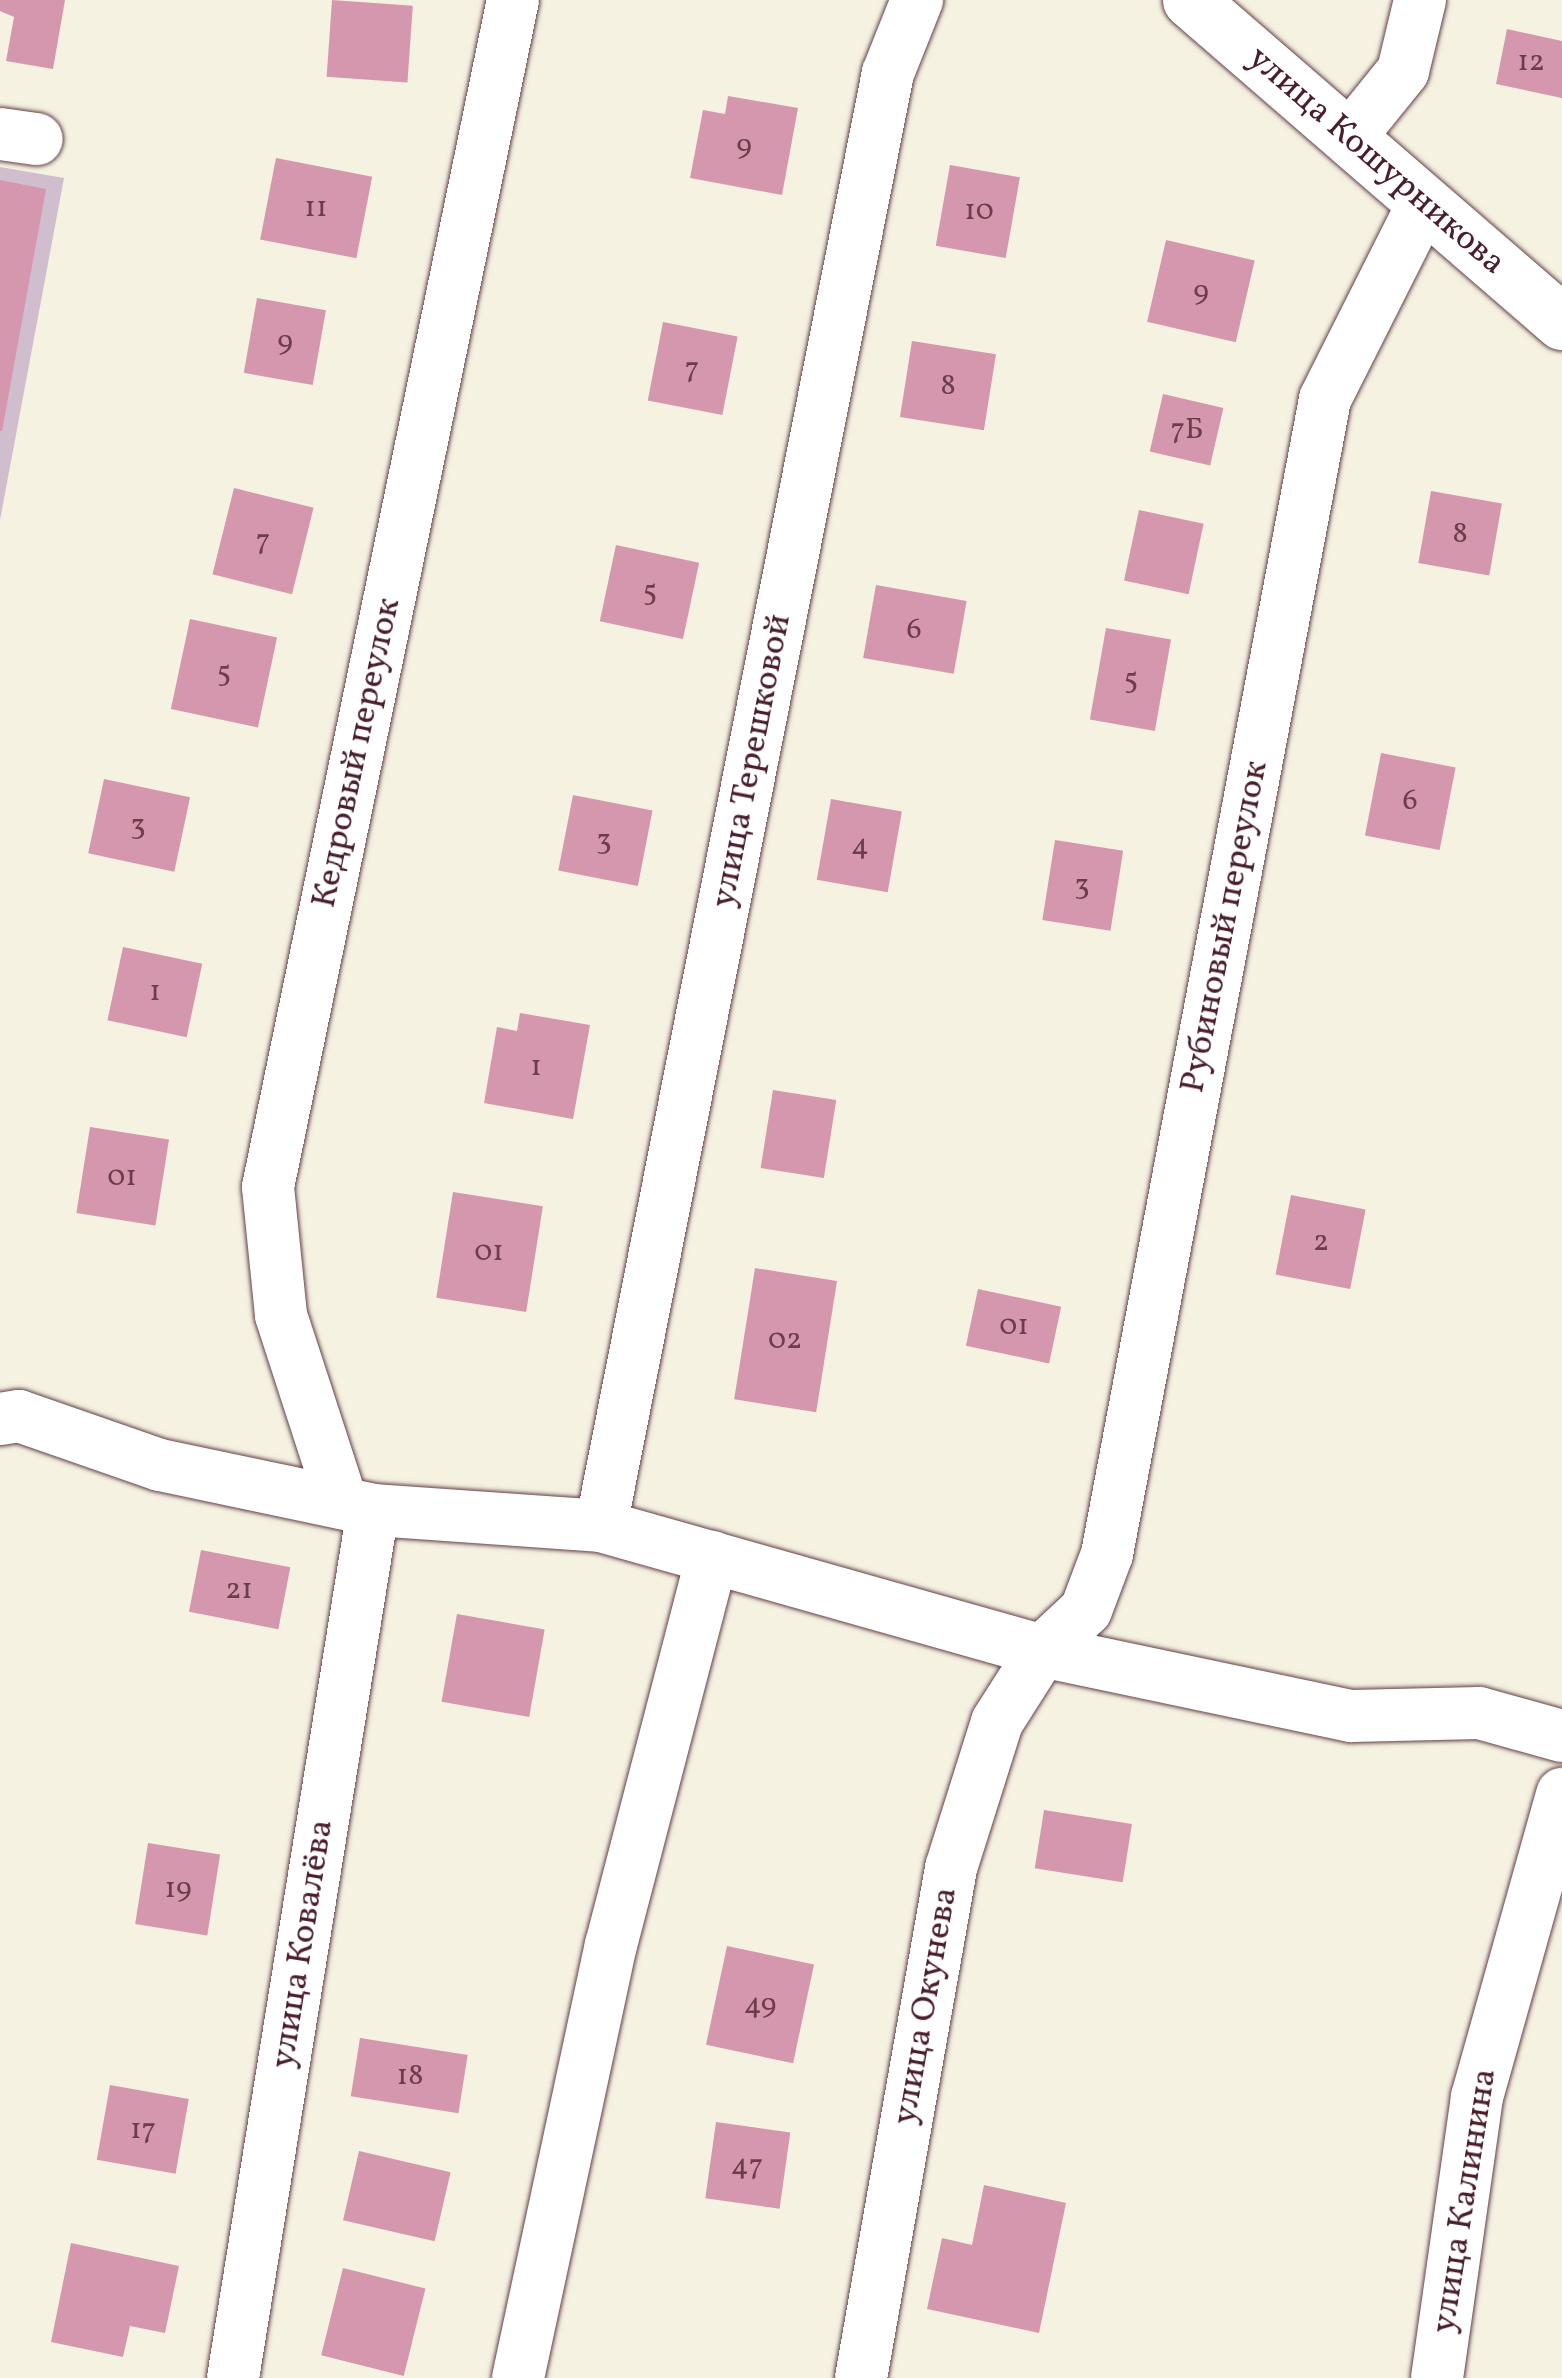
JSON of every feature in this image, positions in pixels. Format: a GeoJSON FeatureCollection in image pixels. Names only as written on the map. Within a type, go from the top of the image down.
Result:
{"type":"FeatureCollection","features":[{"type":"Feature","properties":{"kind":"main road","name":"улица Кошурникова"},"geometry":{"type":"LineString","coordinates":[[1190,0],[1562,322]]}},
{"type":"Feature","properties":{"kind":"street","name":"Кедровый переулок"},"geometry":{"type":"LineString","coordinates":[[358,1506],[282,1315],[268,1187],[512,0]]}},
{"type":"Feature","properties":{"kind":"street","name":"улица Терешковой"},"geometry":{"type":"LineString","coordinates":[[601,1526],[888,73],[917,0]]}},
{"type":"Feature","properties":{"kind":"street"},"geometry":{"type":"LineString","coordinates":[[1350,138],[1403,71],[1420,0]]}},
{"type":"Feature","properties":{"kind":"street","name":"Рубиновый переулок"},"geometry":{"type":"LineString","coordinates":[[1042,1651],[1086,1610],[1107,1554],[1325,400],[1424,202]]}},
{"type":"Feature","properties":{"kind":"street"},"geometry":{"type":"LineString","coordinates":[[0,1419],[19,1416],[160,1466],[358,1506],[601,1526],[1042,1651],[1351,1716],[1479,1713],[1562,1736]]}},
{"type":"Feature","properties":{"kind":"street","name":"улица Ковалёва"},"geometry":{"type":"LineString","coordinates":[[232,2378],[358,1506]]}},
{"type":"Feature","properties":{"kind":"street"},"geometry":{"type":"LineString","coordinates":[[518,2378],[611,1946],[712,1557]]}},
{"type":"Feature","properties":{"kind":"street","name":"улица Окунева"},"geometry":{"type":"LineString","coordinates":[[861,2378],[951,1868],[997,1722],[1042,1651]]}},
{"type":"Feature","properties":{"kind":"street","name":"улица Калинина"},"geometry":{"type":"LineString","coordinates":[[1437,2378],[1477,2097],[1562,1794]]}},
{"type":"Feature","properties":{"kind":"shaded area"},"geometry":{"type":"Polygon","coordinates":[[[0,167],[64,178],[0,520],[0,167]]]}},
{"type":"Feature","properties":{"kind":"building"},"geometry":{"type":"Polygon","coordinates":[[[0,0],[65,0],[53,69],[6,61],[14,17],[0,11],[0,0]]]}},
{"type":"Feature","properties":{"kind":"building"},"geometry":{"type":"Polygon","coordinates":[[[332,0],[413,6],[407,82],[327,77],[332,0]]]}},
{"type":"Feature","properties":{"kind":"building"},"geometry":{"type":"Polygon","coordinates":[[[1507,29],[1562,41],[1562,98],[1496,84],[1507,29]]]}},
{"type":"Feature","properties":{"kind":"building"},"geometry":{"type":"Polygon","coordinates":[[[728,96],[798,108],[782,195],[690,178],[703,110],[725,114],[728,96]]]}},
{"type":"Feature","properties":{"kind":"building"},"geometry":{"type":"Polygon","coordinates":[[[276,158],[372,177],[356,258],[260,239],[276,158]]]}},
{"type":"Feature","properties":{"kind":"building"},"geometry":{"type":"Polygon","coordinates":[[[950,165],[1020,177],[1006,258],[936,246],[950,165]]]}},
{"type":"Feature","properties":{"kind":"building"},"geometry":{"type":"Polygon","coordinates":[[[0,180],[46,189],[2,431],[0,431],[0,180]]]}},
{"type":"Feature","properties":{"kind":"building"},"geometry":{"type":"Polygon","coordinates":[[[1166,240],[1255,260],[1236,342],[1147,322],[1166,240]]]}},
{"type":"Feature","properties":{"kind":"building"},"geometry":{"type":"Polygon","coordinates":[[[257,298],[326,310],[313,385],[244,373],[257,298]]]}},
{"type":"Feature","properties":{"kind":"building"},"geometry":{"type":"Polygon","coordinates":[[[663,322],[738,337],[722,415],[648,401],[663,322]]]}},
{"type":"Feature","properties":{"kind":"building"},"geometry":{"type":"Polygon","coordinates":[[[912,341],[996,354],[984,430],[900,417],[912,341]]]}},
{"type":"Feature","properties":{"kind":"building"},"geometry":{"type":"Polygon","coordinates":[[[1163,394],[1223,408],[1210,465],[1150,451],[1163,394]]]}},
{"type":"Feature","properties":{"kind":"building"},"geometry":{"type":"Polygon","coordinates":[[[234,488],[314,508],[292,594],[212,574],[234,488]]]}},
{"type":"Feature","properties":{"kind":"building"},"geometry":{"type":"Polygon","coordinates":[[[1431,491],[1502,504],[1489,575],[1418,563],[1431,491]]]}},
{"type":"Feature","properties":{"kind":"building"},"geometry":{"type":"Polygon","coordinates":[[[1139,510],[1204,524],[1189,594],[1124,580],[1139,510]]]}},
{"type":"Feature","properties":{"kind":"building"},"geometry":{"type":"Polygon","coordinates":[[[616,545],[699,563],[683,639],[600,621],[616,545]]]}},
{"type":"Feature","properties":{"kind":"building"},"geometry":{"type":"Polygon","coordinates":[[[876,585],[967,601],[954,674],[863,658],[876,585]]]}},
{"type":"Feature","properties":{"kind":"building"},"geometry":{"type":"Polygon","coordinates":[[[190,619],[277,638],[258,727],[171,709],[190,619]]]}},
{"type":"Feature","properties":{"kind":"building"},"geometry":{"type":"Polygon","coordinates":[[[1106,628],[1171,639],[1155,731],[1090,720],[1106,628]]]}},
{"type":"Feature","properties":{"kind":"building"},"geometry":{"type":"Polygon","coordinates":[[[1381,753],[1456,768],[1440,850],[1365,835],[1381,753]]]}},
{"type":"Feature","properties":{"kind":"building"},"geometry":{"type":"Polygon","coordinates":[[[104,779],[190,797],[174,872],[88,853],[104,779]]]}},
{"type":"Feature","properties":{"kind":"building"},"geometry":{"type":"Polygon","coordinates":[[[573,795],[653,810],[638,886],[558,871],[573,795]]]}},
{"type":"Feature","properties":{"kind":"building"},"geometry":{"type":"Polygon","coordinates":[[[831,799],[902,812],[888,892],[817,880],[831,799]]]}},
{"type":"Feature","properties":{"kind":"building"},"geometry":{"type":"Polygon","coordinates":[[[1055,840],[1123,851],[1110,931],[1042,920],[1055,840]]]}},
{"type":"Feature","properties":{"kind":"building"},"geometry":{"type":"Polygon","coordinates":[[[123,947],[202,964],[187,1037],[107,1020],[123,947]]]}},
{"type":"Feature","properties":{"kind":"building"},"geometry":{"type":"Polygon","coordinates":[[[520,1013],[590,1025],[573,1119],[484,1103],[497,1027],[517,1031],[520,1013]]]}},
{"type":"Feature","properties":{"kind":"building"},"geometry":{"type":"Polygon","coordinates":[[[773,1090],[836,1100],[824,1178],[761,1168],[773,1090]]]}},
{"type":"Feature","properties":{"kind":"building"},"geometry":{"type":"Polygon","coordinates":[[[90,1127],[169,1140],[155,1225],[76,1213],[90,1127]]]}},
{"type":"Feature","properties":{"kind":"building"},"geometry":{"type":"Polygon","coordinates":[[[453,1192],[543,1206],[526,1312],[436,1298],[453,1192]]]}},
{"type":"Feature","properties":{"kind":"building"},"geometry":{"type":"Polygon","coordinates":[[[1291,1195],[1366,1210],[1350,1289],[1276,1275],[1291,1195]]]}},
{"type":"Feature","properties":{"kind":"building"},"geometry":{"type":"Polygon","coordinates":[[[755,1268],[837,1281],[816,1412],[734,1399],[755,1268]]]}},
{"type":"Feature","properties":{"kind":"building"},"geometry":{"type":"Polygon","coordinates":[[[978,1289],[1061,1307],[1049,1363],[966,1346],[978,1289]]]}},
{"type":"Feature","properties":{"kind":"building"},"geometry":{"type":"Polygon","coordinates":[[[201,1550],[290,1567],[278,1629],[189,1612],[201,1550]]]}},
{"type":"Feature","properties":{"kind":"building"},"geometry":{"type":"Polygon","coordinates":[[[457,1614],[545,1629],[529,1717],[442,1702],[457,1614]]]}},
{"type":"Feature","properties":{"kind":"building"},"geometry":{"type":"Polygon","coordinates":[[[1044,1810],[1132,1824],[1123,1882],[1035,1868],[1044,1810]]]}},
{"type":"Feature","properties":{"kind":"building"},"geometry":{"type":"Polygon","coordinates":[[[148,1843],[220,1854],[207,1935],[135,1924],[148,1843]]]}},
{"type":"Feature","properties":{"kind":"building"},"geometry":{"type":"Polygon","coordinates":[[[727,1946],[814,1965],[793,2063],[706,2045],[727,1946]]]}},
{"type":"Feature","properties":{"kind":"building"},"geometry":{"type":"Polygon","coordinates":[[[360,2038],[468,2055],[458,2113],[351,2096],[360,2038]]]}},
{"type":"Feature","properties":{"kind":"building"},"geometry":{"type":"Polygon","coordinates":[[[110,2085],[189,2099],[176,2174],[97,2160],[110,2085]]]}},
{"type":"Feature","properties":{"kind":"building"},"geometry":{"type":"Polygon","coordinates":[[[716,2122],[790,2132],[780,2209],[705,2198],[716,2122]]]}},
{"type":"Feature","properties":{"kind":"building"},"geometry":{"type":"Polygon","coordinates":[[[359,2151],[451,2172],[435,2241],[343,2220],[359,2151]]]}},
{"type":"Feature","properties":{"kind":"building"},"geometry":{"type":"Polygon","coordinates":[[[984,2185],[1066,2203],[1039,2333],[927,2309],[942,2238],[972,2245],[984,2185]]]}},
{"type":"Feature","properties":{"kind":"building"},"geometry":{"type":"Polygon","coordinates":[[[71,2243],[179,2266],[165,2333],[130,2326],[123,2357],[51,2342],[71,2243]]]}},
{"type":"Feature","properties":{"kind":"building"},"geometry":{"type":"Polygon","coordinates":[[[343,2268],[425,2289],[404,2376],[321,2355],[343,2268]]]}}]}
